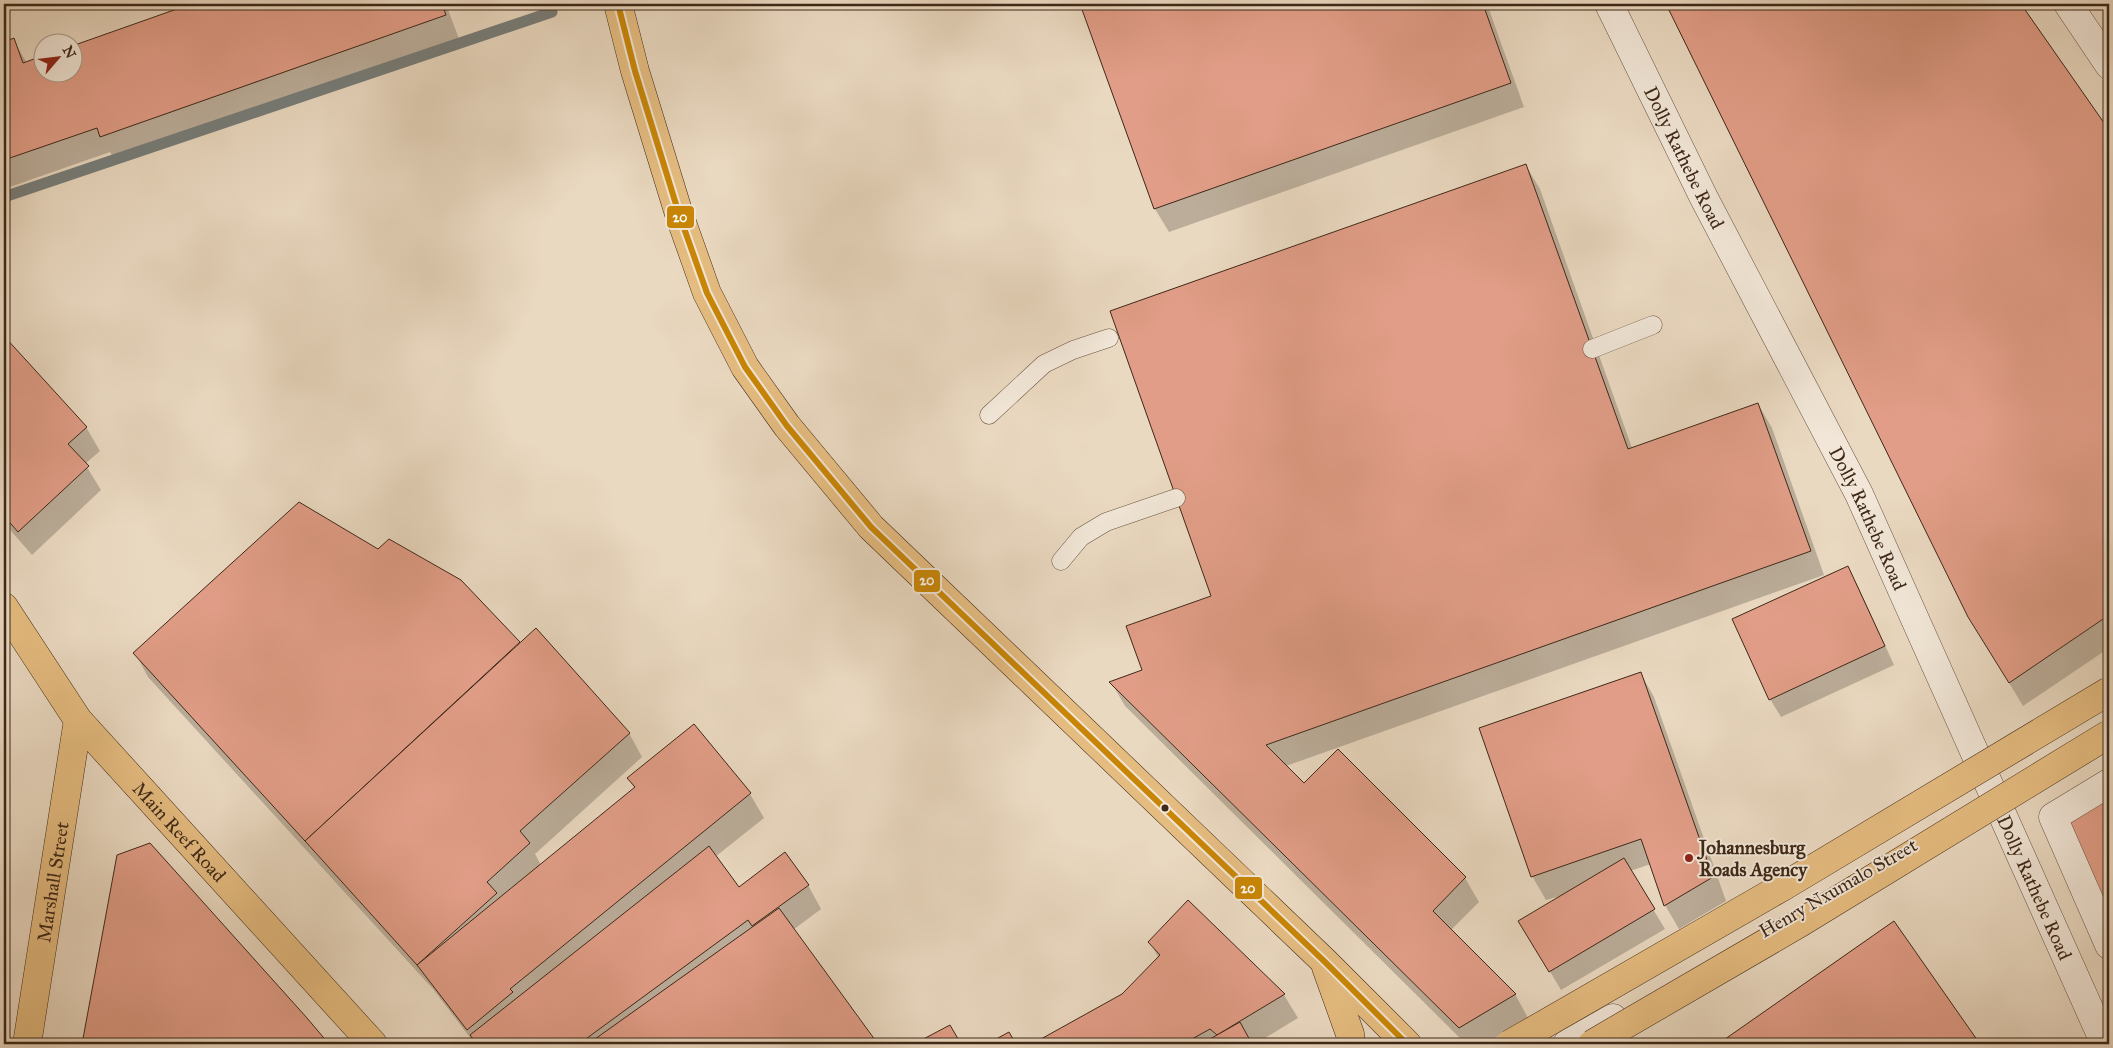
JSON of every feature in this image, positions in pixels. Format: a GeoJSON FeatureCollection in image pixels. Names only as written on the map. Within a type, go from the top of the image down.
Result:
{"type":"FeatureCollection","features":[{"type":"Feature","properties":{"kind":"main road"},"geometry":{"type":"LineString","coordinates":[[618,4],[635,71],[706,293],[745,367],[787,426],[871,528],[1325,962],[1407,1044]]}},
{"type":"Feature","properties":{"kind":"main road","name":"Main Reef Road"},"geometry":{"type":"LineString","coordinates":[[4,607],[78,720],[373,1044]]}},
{"type":"Feature","properties":{"kind":"main road"},"geometry":{"type":"LineString","coordinates":[[1510,1044],[1784,886],[2109,691]]}},
{"type":"Feature","properties":{"kind":"main road","name":"Marshall Street"},"geometry":{"type":"LineString","coordinates":[[27,1044],[78,720]]}},
{"type":"Feature","properties":{"kind":"main road"},"geometry":{"type":"LineString","coordinates":[[1594,1038],[1800,923],[2109,734]]}},
{"type":"Feature","properties":{"kind":"main road"},"geometry":{"type":"LineString","coordinates":[[1325,962],[1350,1034],[1351,1044]]}},
{"type":"Feature","properties":{"kind":"street","name":"Dolly Rathebe Road"},"geometry":{"type":"LineString","coordinates":[[1609,4],[1704,198],[1860,494],[2104,1044]]}},
{"type":"Feature","properties":{"kind":"street"},"geometry":{"type":"LineString","coordinates":[[2068,4],[2109,65]]}},
{"type":"Feature","properties":{"kind":"street","name":"Henry Nxumalo Street"},"geometry":{"type":"LineString","coordinates":[[1566,1044],[1594,1038],[2109,729]]}},
{"type":"Feature","properties":{"kind":"street"},"geometry":{"type":"LineString","coordinates":[[2109,783],[2053,817],[2109,945]]}},
{"type":"Feature","properties":{"kind":"lane"},"geometry":{"type":"LineString","coordinates":[[1592,350],[1654,325]]}},
{"type":"Feature","properties":{"kind":"lane"},"geometry":{"type":"LineString","coordinates":[[989,414],[1044,364],[1073,350],[1109,338]]}},
{"type":"Feature","properties":{"kind":"lane"},"geometry":{"type":"LineString","coordinates":[[1060,561],[1081,538],[1106,522],[1176,498]]}},
{"type":"Feature","properties":{"kind":"building"},"geometry":{"type":"Polygon","coordinates":[[[191,4],[442,4],[446,15],[100,137],[97,128],[4,160],[4,42],[14,38],[23,63],[32,60],[32,82],[82,82],[82,42],[191,4]]]}},
{"type":"Feature","properties":{"kind":"building"},"geometry":{"type":"Polygon","coordinates":[[[1080,4],[1483,4],[1511,83],[1154,209],[1080,4]]]}},
{"type":"Feature","properties":{"kind":"building"},"geometry":{"type":"Polygon","coordinates":[[[1666,4],[2021,4],[2109,130],[2109,615],[2009,683],[1968,617],[1666,4]]]}},
{"type":"Feature","properties":{"kind":"building"},"geometry":{"type":"Polygon","coordinates":[[[1526,164],[1628,449],[1758,403],[1811,551],[1266,745],[1304,783],[1338,749],[1466,877],[1433,911],[1516,994],[1459,1028],[1109,682],[1142,670],[1126,626],[1211,596],[1110,311],[1526,164]]]}},
{"type":"Feature","properties":{"kind":"building"},"geometry":{"type":"Polygon","coordinates":[[[4,336],[87,427],[68,444],[89,466],[18,532],[4,516],[4,336]]]}},
{"type":"Feature","properties":{"kind":"building"},"geometry":{"type":"Polygon","coordinates":[[[299,502],[378,549],[389,539],[461,580],[520,642],[305,841],[133,653],[299,502]]]}},
{"type":"Feature","properties":{"kind":"building"},"geometry":{"type":"Polygon","coordinates":[[[1848,566],[1885,646],[1769,700],[1732,619],[1848,566]]]}},
{"type":"Feature","properties":{"kind":"building"},"geometry":{"type":"Polygon","coordinates":[[[536,628],[630,733],[520,831],[530,843],[487,882],[497,893],[417,965],[305,841],[536,628]]]}},
{"type":"Feature","properties":{"kind":"building"},"geometry":{"type":"Polygon","coordinates":[[[1641,672],[1713,877],[1664,906],[1641,839],[1531,877],[1479,728],[1641,672]]]}},
{"type":"Feature","properties":{"kind":"building"},"geometry":{"type":"Polygon","coordinates":[[[694,724],[751,793],[510,989],[513,992],[467,1030],[417,965],[635,787],[627,778],[694,724]]]}},
{"type":"Feature","properties":{"kind":"building"},"geometry":{"type":"Polygon","coordinates":[[[2109,789],[2109,918],[2063,817],[2109,789]]]}},
{"type":"Feature","properties":{"kind":"building"},"geometry":{"type":"Polygon","coordinates":[[[150,843],[329,1044],[82,1044],[117,855],[150,843]]]}},
{"type":"Feature","properties":{"kind":"building"},"geometry":{"type":"Polygon","coordinates":[[[709,846],[739,887],[785,852],[809,885],[752,926],[748,920],[579,1044],[477,1044],[470,1035],[709,846]]]}},
{"type":"Feature","properties":{"kind":"building"},"geometry":{"type":"Polygon","coordinates":[[[1624,858],[1655,909],[1549,972],[1518,921],[1624,858]]]}},
{"type":"Feature","properties":{"kind":"building"},"geometry":{"type":"Polygon","coordinates":[[[1188,900],[1285,994],[1217,1035],[1210,1029],[1183,1044],[1032,1044],[1122,994],[1160,955],[1148,942],[1188,900]]]}},
{"type":"Feature","properties":{"kind":"building"},"geometry":{"type":"Polygon","coordinates":[[[779,908],[878,1044],[588,1044],[779,908]]]}},
{"type":"Feature","properties":{"kind":"building"},"geometry":{"type":"Polygon","coordinates":[[[1894,921],[1980,1044],[1718,1044],[1894,921]]]}},
{"type":"Feature","properties":{"kind":"building"},"geometry":{"type":"Polygon","coordinates":[[[1240,1022],[1252,1044],[1201,1044],[1217,1035],[1240,1022]]]}},
{"type":"Feature","properties":{"kind":"building"},"geometry":{"type":"Polygon","coordinates":[[[950,1025],[961,1044],[914,1044],[950,1025]]]}},
{"type":"Feature","properties":{"kind":"building"},"geometry":{"type":"Polygon","coordinates":[[[1009,1032],[1016,1044],[987,1044],[1009,1032]]]}},
{"type":"Feature","properties":{"kind":"waterway"},"geometry":{"type":"LineString","coordinates":[[4,197],[552,12]]}},
{"type":"Feature","properties":{"kind":"transit line","name":"20"},"geometry":{"type":"LineString","coordinates":[[618,4],[635,71],[679,214],[707,293],[745,367],[787,426],[871,527],[1325,962],[1407,1044]]}},
{"type":"Feature","properties":{"kind":"place","name":"Johannesburg Roads Agency"},"geometry":{"type":"Point","coordinates":[1689,858]}}]}
